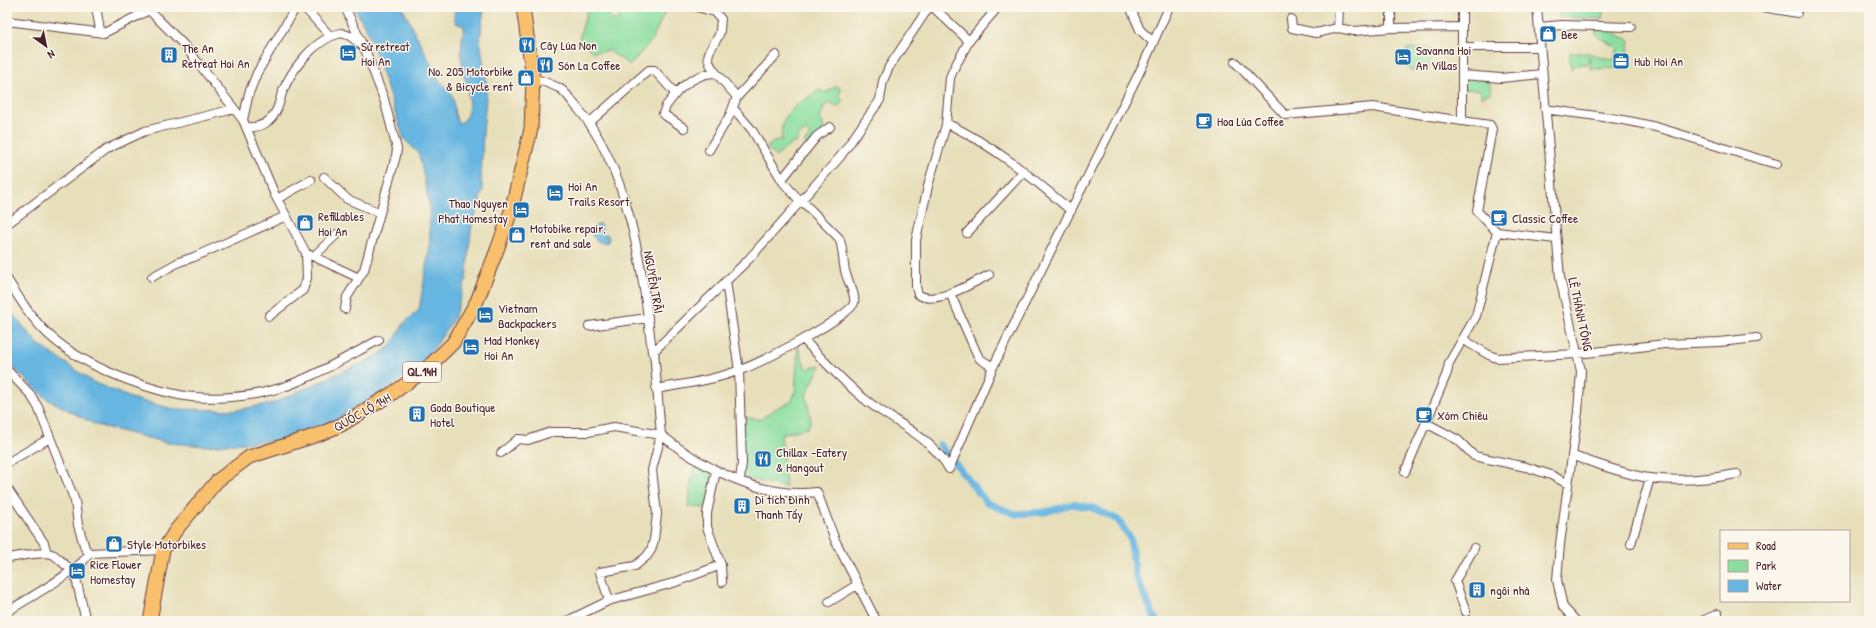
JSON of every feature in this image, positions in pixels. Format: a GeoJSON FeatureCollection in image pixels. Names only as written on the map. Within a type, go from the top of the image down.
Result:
{"type":"FeatureCollection","features":[{"type":"Feature","properties":{"kind":"main road","name":"QUỐC LỘ 14H"},"geometry":{"type":"LineString","coordinates":[[150,621],[163,550],[176,530],[217,481],[248,457],[320,434],[341,425],[393,394],[424,370],[453,343],[477,301],[511,211],[530,129],[533,78],[522,7]]}},
{"type":"Feature","properties":{"kind":"street"},"geometry":{"type":"LineString","coordinates":[[96,7],[100,30],[102,33]]}},
{"type":"Feature","properties":{"kind":"street"},"geometry":{"type":"LineString","coordinates":[[245,124],[249,93],[257,73],[296,7]]}},
{"type":"Feature","properties":{"kind":"street"},"geometry":{"type":"LineString","coordinates":[[304,7],[330,36]]}},
{"type":"Feature","properties":{"kind":"street"},"geometry":{"type":"LineString","coordinates":[[345,7],[364,47],[384,99],[396,149],[394,166],[364,270],[347,297],[345,309]]}},
{"type":"Feature","properties":{"kind":"street"},"geometry":{"type":"LineString","coordinates":[[697,7],[715,12],[721,19],[718,37],[710,50],[708,57],[709,64],[737,97]]}},
{"type":"Feature","properties":{"kind":"street"},"geometry":{"type":"LineString","coordinates":[[654,352],[748,260],[840,157],[880,100],[883,81],[889,68],[929,7]]}},
{"type":"Feature","properties":{"kind":"street"},"geometry":{"type":"LineString","coordinates":[[933,7],[970,41]]}},
{"type":"Feature","properties":{"kind":"street"},"geometry":{"type":"LineString","coordinates":[[989,275],[950,293],[933,298],[922,298],[918,294],[916,240],[946,122],[950,78],[970,41],[998,7]]}},
{"type":"Feature","properties":{"kind":"street"},"geometry":{"type":"LineString","coordinates":[[1130,7],[1140,30],[1153,42]]}},
{"type":"Feature","properties":{"kind":"street"},"geometry":{"type":"LineString","coordinates":[[804,340],[840,378],[867,402],[933,449],[949,469],[993,367],[1169,7]]}},
{"type":"Feature","properties":{"kind":"street"},"geometry":{"type":"LineString","coordinates":[[1338,28],[1339,7]]}},
{"type":"Feature","properties":{"kind":"street"},"geometry":{"type":"LineString","coordinates":[[1391,7],[1391,28]]}},
{"type":"Feature","properties":{"kind":"street"},"geometry":{"type":"LineString","coordinates":[[1462,7],[1462,120]]}},
{"type":"Feature","properties":{"kind":"street","name":"LÊ THÁNH TÔNG"},"geometry":{"type":"LineString","coordinates":[[1537,7],[1560,278],[1581,371],[1573,456],[1560,544],[1557,580],[1563,607],[1576,621]]}},
{"type":"Feature","properties":{"kind":"street"},"geometry":{"type":"LineString","coordinates":[[1762,7],[1797,13]]}},
{"type":"Feature","properties":{"kind":"street"},"geometry":{"type":"LineString","coordinates":[[7,20],[102,33],[150,8],[184,45],[245,124],[277,199],[310,255],[359,278]]}},
{"type":"Feature","properties":{"kind":"street"},"geometry":{"type":"LineString","coordinates":[[1292,19],[1292,28],[1316,33],[1338,28],[1354,31],[1391,28],[1462,27]]}},
{"type":"Feature","properties":{"kind":"street"},"geometry":{"type":"LineString","coordinates":[[1539,28],[1562,24],[1631,27]]}},
{"type":"Feature","properties":{"kind":"street"},"geometry":{"type":"LineString","coordinates":[[245,124],[255,128],[268,122],[275,114],[283,92],[301,62],[330,36],[341,33],[350,36],[364,47]]}},
{"type":"Feature","properties":{"kind":"street"},"geometry":{"type":"LineString","coordinates":[[1462,47],[1540,47]]}},
{"type":"Feature","properties":{"kind":"street"},"geometry":{"type":"LineString","coordinates":[[708,150],[730,115],[737,97],[776,55]]}},
{"type":"Feature","properties":{"kind":"street"},"geometry":{"type":"LineString","coordinates":[[1235,62],[1285,115],[1373,107],[1490,125],[1492,129],[1477,211],[1497,232],[1556,239]]}},
{"type":"Feature","properties":{"kind":"street"},"geometry":{"type":"LineString","coordinates":[[590,122],[649,70],[654,70],[674,92],[677,92]]}},
{"type":"Feature","properties":{"kind":"street"},"geometry":{"type":"LineString","coordinates":[[684,128],[663,114],[666,106],[677,92],[698,76],[706,73],[716,73]]}},
{"type":"Feature","properties":{"kind":"street"},"geometry":{"type":"LineString","coordinates":[[1462,75],[1501,78],[1542,74]]}},
{"type":"Feature","properties":{"kind":"street","name":"NGUYỄN TRÃI"},"geometry":{"type":"LineString","coordinates":[[533,78],[560,88],[590,122],[610,157],[618,176],[636,246],[652,352],[654,352],[656,390],[662,436]]}},
{"type":"Feature","properties":{"kind":"street"},"geometry":{"type":"LineString","coordinates":[[656,390],[739,371],[768,358],[798,340],[804,340],[817,330],[843,316],[852,307],[854,299],[843,263],[842,244],[839,238],[784,182],[752,130],[732,108]]}},
{"type":"Feature","properties":{"kind":"street"},"geometry":{"type":"LineString","coordinates":[[7,224],[107,149],[145,131],[234,109]]}},
{"type":"Feature","properties":{"kind":"street"},"geometry":{"type":"LineString","coordinates":[[1545,109],[1620,120],[1663,129],[1739,154],[1776,164]]}},
{"type":"Feature","properties":{"kind":"street"},"geometry":{"type":"LineString","coordinates":[[946,122],[973,135],[1024,171],[1071,210]]}},
{"type":"Feature","properties":{"kind":"street"},"geometry":{"type":"LineString","coordinates":[[782,178],[817,136],[830,126]]}},
{"type":"Feature","properties":{"kind":"street"},"geometry":{"type":"LineString","coordinates":[[967,233],[1024,171]]}},
{"type":"Feature","properties":{"kind":"street"},"geometry":{"type":"LineString","coordinates":[[324,177],[347,199],[380,213]]}},
{"type":"Feature","properties":{"kind":"street"},"geometry":{"type":"LineString","coordinates":[[277,199],[311,180]]}},
{"type":"Feature","properties":{"kind":"street"},"geometry":{"type":"LineString","coordinates":[[152,277],[182,260],[194,257],[286,216]]}},
{"type":"Feature","properties":{"kind":"street"},"geometry":{"type":"LineString","coordinates":[[1404,472],[1448,373],[1449,363],[1464,340],[1476,316],[1497,232]]}},
{"type":"Feature","properties":{"kind":"street"},"geometry":{"type":"LineString","coordinates":[[269,316],[303,290],[308,278],[310,255],[337,234]]}},
{"type":"Feature","properties":{"kind":"street"},"geometry":{"type":"LineString","coordinates":[[7,279],[25,308],[49,335],[80,357],[116,376],[180,395],[226,396],[270,391],[300,380],[379,340]]}},
{"type":"Feature","properties":{"kind":"street"},"geometry":{"type":"LineString","coordinates":[[726,281],[739,371],[742,463],[740,480]]}},
{"type":"Feature","properties":{"kind":"street"},"geometry":{"type":"LineString","coordinates":[[950,293],[977,354],[980,359],[993,367]]}},
{"type":"Feature","properties":{"kind":"street"},"geometry":{"type":"LineString","coordinates":[[588,326],[648,318]]}},
{"type":"Feature","properties":{"kind":"street"},"geometry":{"type":"LineString","coordinates":[[1464,340],[1497,358],[1577,354],[1665,344],[1719,342],[1757,338]]}},
{"type":"Feature","properties":{"kind":"street"},"geometry":{"type":"LineString","coordinates":[[7,370],[35,401],[75,501],[78,525],[85,548],[89,553]]}},
{"type":"Feature","properties":{"kind":"street"},"geometry":{"type":"LineString","coordinates":[[1426,423],[1458,440],[1474,456],[1526,467],[1550,475],[1568,484]]}},
{"type":"Feature","properties":{"kind":"street"},"geometry":{"type":"LineString","coordinates":[[501,453],[518,439],[528,440],[551,432],[588,432],[614,427],[662,436],[716,471],[740,480],[783,492],[817,492],[835,540],[876,620]]}},
{"type":"Feature","properties":{"kind":"street"},"geometry":{"type":"LineString","coordinates":[[608,602],[608,597],[600,572],[634,566],[642,562],[647,556],[654,540],[657,514],[652,470],[662,436]]}},
{"type":"Feature","properties":{"kind":"street"},"geometry":{"type":"LineString","coordinates":[[7,452],[9,461],[50,438]]}},
{"type":"Feature","properties":{"kind":"street"},"geometry":{"type":"LineString","coordinates":[[1573,456],[1617,471],[1650,478],[1708,479],[1737,474]]}},
{"type":"Feature","properties":{"kind":"street"},"geometry":{"type":"LineString","coordinates":[[716,471],[707,513],[707,527],[721,565],[722,582]]}},
{"type":"Feature","properties":{"kind":"street"},"geometry":{"type":"LineString","coordinates":[[1631,544],[1650,478]]}},
{"type":"Feature","properties":{"kind":"street"},"geometry":{"type":"LineString","coordinates":[[7,488],[44,543],[47,552]]}},
{"type":"Feature","properties":{"kind":"street"},"geometry":{"type":"LineString","coordinates":[[1466,612],[1455,580],[1474,548]]}},
{"type":"Feature","properties":{"kind":"street"},"geometry":{"type":"LineString","coordinates":[[89,553],[163,550]]}},
{"type":"Feature","properties":{"kind":"street"},"geometry":{"type":"LineString","coordinates":[[7,558],[47,552],[54,555],[67,568],[74,570]]}},
{"type":"Feature","properties":{"kind":"street"},"geometry":{"type":"LineString","coordinates":[[7,612],[74,570],[87,558],[89,553]]}},
{"type":"Feature","properties":{"kind":"street"},"geometry":{"type":"LineString","coordinates":[[567,620],[608,602],[673,583],[721,565]]}},
{"type":"Feature","properties":{"kind":"street"},"geometry":{"type":"LineString","coordinates":[[74,570],[86,621]]}},
{"type":"Feature","properties":{"kind":"street"},"geometry":{"type":"LineString","coordinates":[[829,602],[857,585]]}},
{"type":"Feature","properties":{"kind":"street"},"geometry":{"type":"LineString","coordinates":[[1702,621],[1718,614]]}},
{"type":"Feature","properties":{"kind":"green space"},"geometry":{"type":"Polygon","coordinates":[[[588,7],[612,7],[609,19],[618,20],[623,7],[667,7],[652,40],[630,65],[609,51],[593,52],[579,39],[588,7]]]}},
{"type":"Feature","properties":{"kind":"green space"},"geometry":{"type":"Polygon","coordinates":[[[1559,7],[1601,7],[1604,9],[1602,19],[1559,17],[1559,7]]]}},
{"type":"Feature","properties":{"kind":"green space"},"geometry":{"type":"Polygon","coordinates":[[[1593,25],[1615,29],[1618,35],[1630,40],[1626,68],[1591,69],[1589,56],[1588,64],[1575,65],[1571,69],[1569,53],[1588,53],[1614,60],[1618,48],[1597,36],[1593,25]]]}},
{"type":"Feature","properties":{"kind":"green space"},"geometry":{"type":"Polygon","coordinates":[[[1432,48],[1428,72],[1411,70],[1407,66],[1407,49],[1432,48]]]}},
{"type":"Feature","properties":{"kind":"green space"},"geometry":{"type":"Polygon","coordinates":[[[1462,73],[1489,78],[1491,93],[1481,97],[1481,90],[1462,89],[1462,73]]]}},
{"type":"Feature","properties":{"kind":"green space"},"geometry":{"type":"Polygon","coordinates":[[[836,86],[841,88],[839,96],[844,102],[838,107],[831,103],[825,105],[820,118],[825,130],[808,147],[804,142],[810,136],[806,131],[799,135],[796,143],[792,143],[776,157],[767,147],[778,139],[781,142],[782,125],[789,112],[798,104],[820,90],[825,93],[836,86]]]}},
{"type":"Feature","properties":{"kind":"green space"},"geometry":{"type":"Polygon","coordinates":[[[798,347],[806,369],[821,365],[806,395],[811,420],[808,428],[781,434],[786,487],[741,478],[740,417],[761,419],[778,407],[791,402],[795,393],[798,347]]]}},
{"type":"Feature","properties":{"kind":"green space"},"geometry":{"type":"Polygon","coordinates":[[[693,467],[713,472],[707,508],[688,507],[693,467]]]}},
{"type":"Feature","properties":{"kind":"water"},"geometry":{"type":"Polygon","coordinates":[[[354,7],[402,7],[439,80],[452,95],[456,117],[459,123],[464,121],[469,105],[461,54],[464,26],[456,23],[454,15],[456,7],[484,7],[480,39],[487,87],[481,180],[483,189],[471,230],[466,280],[454,318],[437,344],[424,360],[393,386],[321,428],[282,440],[206,446],[168,443],[96,425],[47,399],[7,362],[7,307],[38,344],[93,382],[131,398],[173,409],[237,410],[273,403],[379,355],[392,344],[405,322],[419,310],[430,245],[429,203],[419,154],[404,139],[368,32],[354,7]]]}},
{"type":"Feature","properties":{"kind":"water"},"geometry":{"type":"Polygon","coordinates":[[[600,224],[604,235],[607,234],[609,237],[608,242],[602,243],[598,241],[591,233],[593,227],[600,224]]]}},
{"type":"Feature","properties":{"kind":"waterway"},"geometry":{"type":"LineString","coordinates":[[940,445],[987,503],[1015,514],[1045,512],[1073,504],[1093,508],[1118,520],[1130,538],[1136,577],[1156,621]]}},
{"type":"Feature","properties":{"kind":"place","name":"Bee"},"geometry":{"type":"Point","coordinates":[1548,34]}},
{"type":"Feature","properties":{"kind":"place","name":"Cây Lúa Non"},"geometry":{"type":"Point","coordinates":[527,45]}},
{"type":"Feature","properties":{"kind":"place","name":"Sử retreat Hoi An"},"geometry":{"type":"Point","coordinates":[348,53]}},
{"type":"Feature","properties":{"kind":"place","name":"The An Retreat Hoi An"},"geometry":{"type":"Point","coordinates":[169,55]}},
{"type":"Feature","properties":{"kind":"place","name":"Savanna Hoi An Villas"},"geometry":{"type":"Point","coordinates":[1403,57]}},
{"type":"Feature","properties":{"kind":"place","name":"Hub Hoi An"},"geometry":{"type":"Point","coordinates":[1621,61]}},
{"type":"Feature","properties":{"kind":"place","name":"Són La Coffee"},"geometry":{"type":"Point","coordinates":[545,65]}},
{"type":"Feature","properties":{"kind":"place","name":"No. 205 Motorbike & Bicycle rent"},"geometry":{"type":"Point","coordinates":[526,78]}},
{"type":"Feature","properties":{"kind":"place","name":"Hoa Lúa Coffee"},"geometry":{"type":"Point","coordinates":[1204,121]}},
{"type":"Feature","properties":{"kind":"place","name":"Hoi An Trails Resort"},"geometry":{"type":"Point","coordinates":[555,193]}},
{"type":"Feature","properties":{"kind":"place","name":"Thao Nguyen Phat Homestay"},"geometry":{"type":"Point","coordinates":[521,210]}},
{"type":"Feature","properties":{"kind":"place","name":"Classic Coffee"},"geometry":{"type":"Point","coordinates":[1499,218]}},
{"type":"Feature","properties":{"kind":"place","name":"Refillables Hoi An"},"geometry":{"type":"Point","coordinates":[305,223]}},
{"type":"Feature","properties":{"kind":"place","name":"Motobike repair, rent and sale"},"geometry":{"type":"Point","coordinates":[517,235]}},
{"type":"Feature","properties":{"kind":"place","name":"Vietnam Backpackers"},"geometry":{"type":"Point","coordinates":[485,315]}},
{"type":"Feature","properties":{"kind":"place","name":"Mad Monkey Hoi An"},"geometry":{"type":"Point","coordinates":[471,347]}},
{"type":"Feature","properties":{"kind":"place","name":"Goda Boutique Hotel"},"geometry":{"type":"Point","coordinates":[417,414]}},
{"type":"Feature","properties":{"kind":"place","name":"Xóm Chiêu"},"geometry":{"type":"Point","coordinates":[1424,415]}},
{"type":"Feature","properties":{"kind":"place","name":"Chillax -Eatery & Hangout"},"geometry":{"type":"Point","coordinates":[763,459]}},
{"type":"Feature","properties":{"kind":"place","name":"Di tích Đình Thanh Tẩy"},"geometry":{"type":"Point","coordinates":[742,506]}},
{"type":"Feature","properties":{"kind":"place","name":"Style Motorbikes"},"geometry":{"type":"Point","coordinates":[114,544]}},
{"type":"Feature","properties":{"kind":"place","name":"Rice Flower Homestay"},"geometry":{"type":"Point","coordinates":[77,571]}},
{"type":"Feature","properties":{"kind":"place","name":"ngôi nhà"},"geometry":{"type":"Point","coordinates":[1477,590]}}]}
